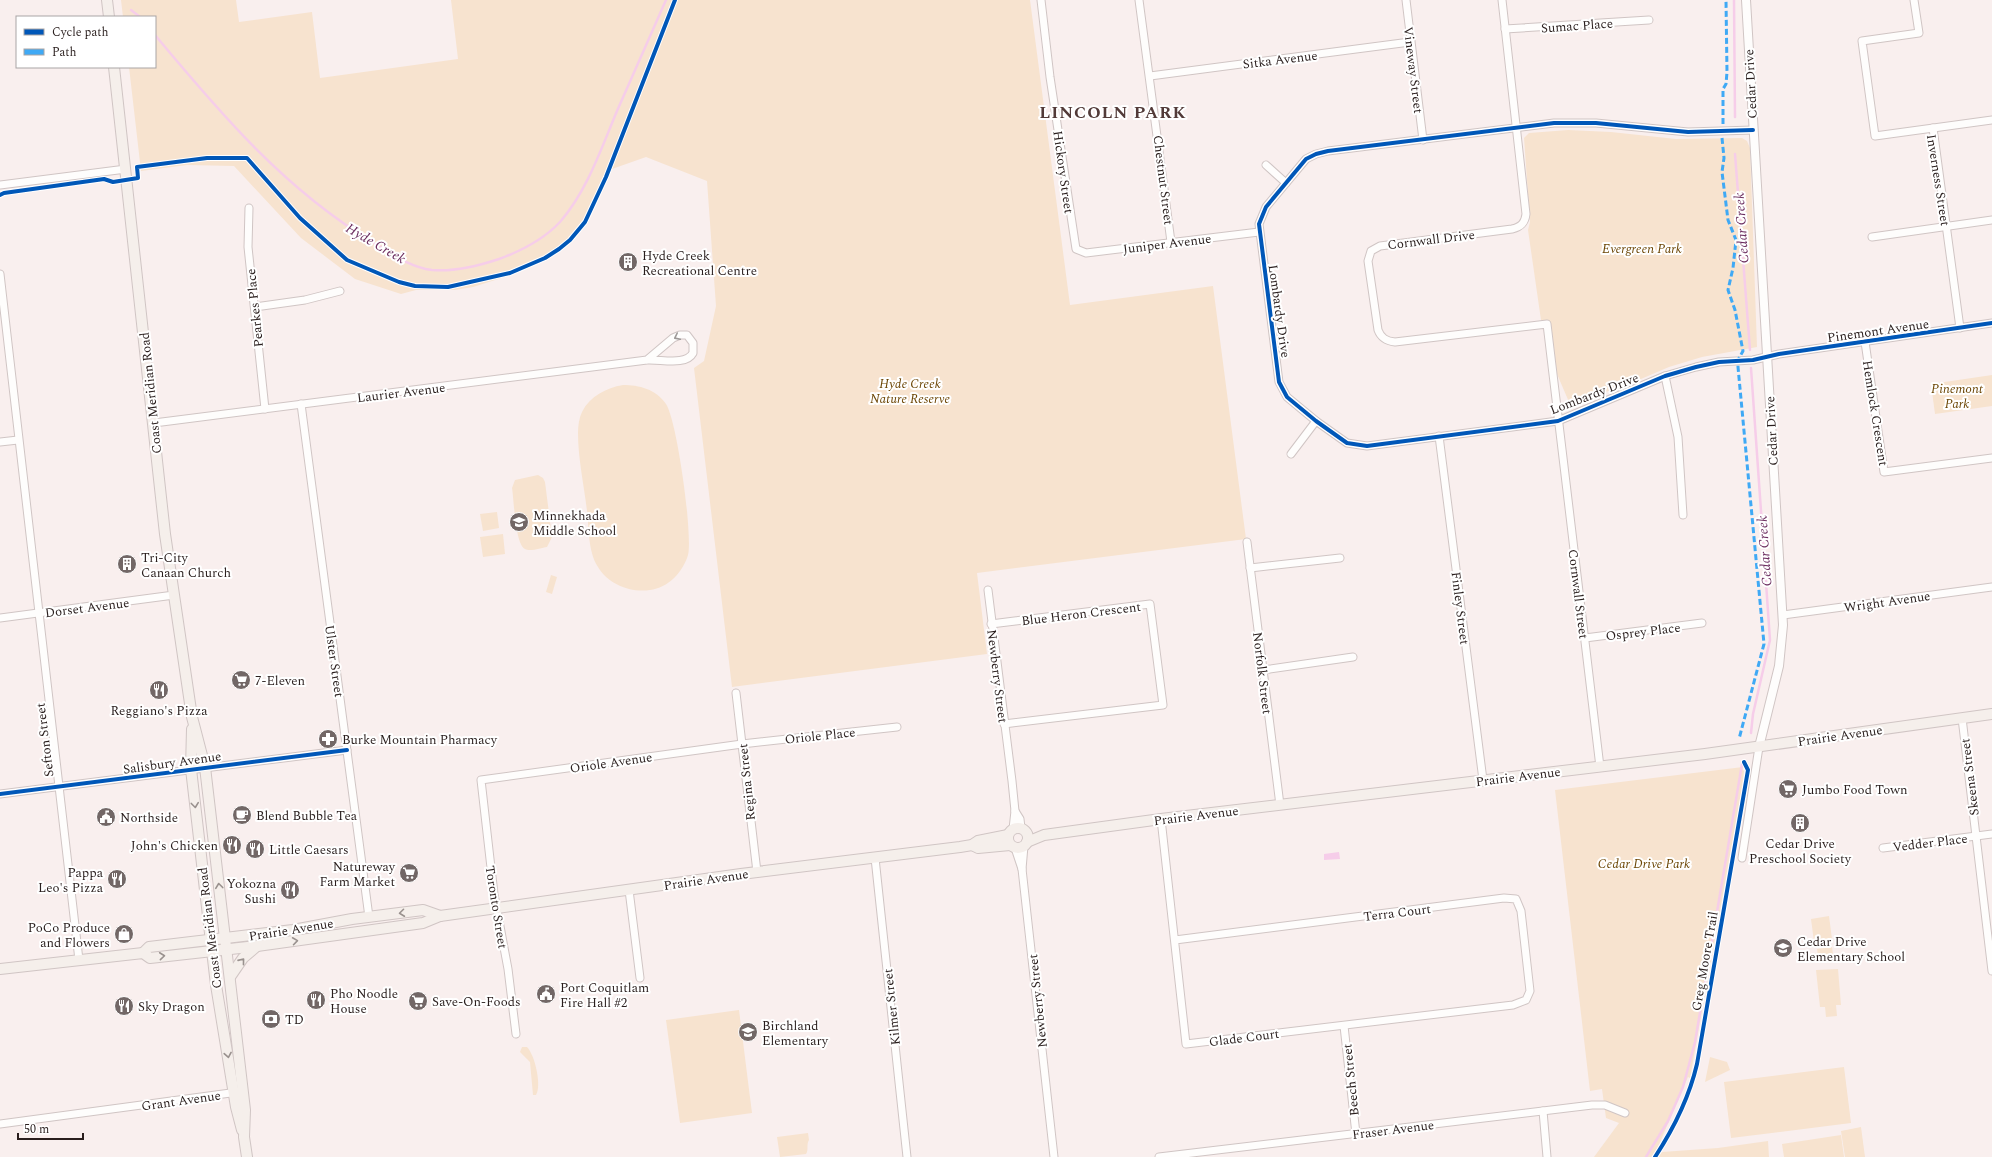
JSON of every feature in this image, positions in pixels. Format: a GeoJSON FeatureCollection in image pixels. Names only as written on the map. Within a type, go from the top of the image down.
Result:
{"type":"FeatureCollection","features":[{"type":"Feature","properties":{"kind":"main road"},"geometry":{"type":"LineString","coordinates":[[107,0],[109,16]]}},
{"type":"Feature","properties":{"kind":"main road","name":"Coast Meridian Road"},"geometry":{"type":"LineString","coordinates":[[114,68],[165,534],[192,717],[206,767],[230,977],[239,1092]]}},
{"type":"Feature","properties":{"kind":"main road","name":"Prairie Avenue"},"geometry":{"type":"LineString","coordinates":[[226,944],[257,946],[423,923],[440,916],[757,872],[972,845],[978,841],[1044,835],[1161,819],[1600,767],[1759,747],[1992,714]]}},
{"type":"Feature","properties":{"kind":"main road","name":"Coast Meridian Road"},"geometry":{"type":"LineString","coordinates":[[192,717],[191,769],[218,999],[239,1092],[245,1110],[244,1137],[247,1157]]}},
{"type":"Feature","properties":{"kind":"main road","name":"Prairie Avenue"},"geometry":{"type":"LineString","coordinates":[[0,969],[143,953],[149,947],[226,944],[369,916],[423,910],[440,916]]}},
{"type":"Feature","properties":{"kind":"main road"},"geometry":{"type":"LineString","coordinates":[[230,977],[243,958],[257,946]]}},
{"type":"Feature","properties":{"kind":"street","name":"Hickory Street"},"geometry":{"type":"LineString","coordinates":[[1041,0],[1050,77],[1076,249]]}},
{"type":"Feature","properties":{"kind":"street","name":"Chestnut Street"},"geometry":{"type":"LineString","coordinates":[[1140,0],[1172,242]]}},
{"type":"Feature","properties":{"kind":"street","name":"Vineway Street"},"geometry":{"type":"LineString","coordinates":[[1406,0],[1423,140]]}},
{"type":"Feature","properties":{"kind":"street","name":"Cornwall Drive"},"geometry":{"type":"LineString","coordinates":[[1502,0],[1526,214],[1523,223],[1518,228],[1512,229],[1376,247],[1371,251],[1368,261],[1378,330],[1384,339],[1394,342],[1547,324],[1558,421]]}},
{"type":"Feature","properties":{"kind":"street","name":"Cedar Drive"},"geometry":{"type":"LineString","coordinates":[[1742,858],[1759,747],[1780,666],[1783,637],[1783,615],[1746,0]]}},
{"type":"Feature","properties":{"kind":"street","name":"Inverness Street"},"geometry":{"type":"LineString","coordinates":[[1914,0],[1919,33],[1862,41],[1875,136],[1933,128],[1960,328]]}},
{"type":"Feature","properties":{"kind":"street","name":"Sumac Place"},"geometry":{"type":"LineString","coordinates":[[1505,30],[1649,20]]}},
{"type":"Feature","properties":{"kind":"street","name":"Sitka Avenue"},"geometry":{"type":"LineString","coordinates":[[1150,76],[1410,42]]}},
{"type":"Feature","properties":{"kind":"street"},"geometry":{"type":"LineString","coordinates":[[1933,128],[1992,120]]}},
{"type":"Feature","properties":{"kind":"street","name":"Lombardy Drive"},"geometry":{"type":"LineString","coordinates":[[1753,130],[1677,132],[1578,123],[1516,127],[1316,154],[1306,159],[1264,210],[1259,221],[1259,232],[1279,382],[1287,397],[1316,421],[1347,443],[1356,446],[1367,446],[1558,421],[1665,376],[1719,362],[1753,360],[1767,357]]}},
{"type":"Feature","properties":{"kind":"street"},"geometry":{"type":"LineString","coordinates":[[1266,165],[1286,183]]}},
{"type":"Feature","properties":{"kind":"street"},"geometry":{"type":"LineString","coordinates":[[0,185],[126,169]]}},
{"type":"Feature","properties":{"kind":"street","name":"Pearkes Place"},"geometry":{"type":"LineString","coordinates":[[249,208],[248,247],[265,409]]}},
{"type":"Feature","properties":{"kind":"street"},"geometry":{"type":"LineString","coordinates":[[1872,237],[1992,220]]}},
{"type":"Feature","properties":{"kind":"street","name":"Juniper Avenue"},"geometry":{"type":"LineString","coordinates":[[1076,249],[1086,253],[1259,232]]}},
{"type":"Feature","properties":{"kind":"street","name":"Sefton Street"},"geometry":{"type":"LineString","coordinates":[[0,274],[79,960]]}},
{"type":"Feature","properties":{"kind":"street"},"geometry":{"type":"LineString","coordinates":[[254,307],[305,300],[340,291]]}},
{"type":"Feature","properties":{"kind":"street","name":"Pinemont Avenue"},"geometry":{"type":"LineString","coordinates":[[1767,357],[1992,323]]}},
{"type":"Feature","properties":{"kind":"street","name":"Laurier Avenue"},"geometry":{"type":"LineString","coordinates":[[154,423],[647,360],[686,360],[694,353],[692,341],[687,335],[676,336],[647,360]]}},
{"type":"Feature","properties":{"kind":"street","name":"Hemlock Crescent"},"geometry":{"type":"LineString","coordinates":[[1866,342],[1884,472],[1992,458]]}},
{"type":"Feature","properties":{"kind":"street"},"geometry":{"type":"LineString","coordinates":[[1665,376],[1678,437],[1683,515]]}},
{"type":"Feature","properties":{"kind":"street","name":"Ulster Street"},"geometry":{"type":"LineString","coordinates":[[301,404],[369,916]]}},
{"type":"Feature","properties":{"kind":"street"},"geometry":{"type":"LineString","coordinates":[[1291,454],[1316,421]]}},
{"type":"Feature","properties":{"kind":"street","name":"Cornwall Street"},"geometry":{"type":"LineString","coordinates":[[1558,421],[1600,767]]}},
{"type":"Feature","properties":{"kind":"street","name":"Finley Street"},"geometry":{"type":"LineString","coordinates":[[1439,436],[1483,780]]}},
{"type":"Feature","properties":{"kind":"street"},"geometry":{"type":"LineString","coordinates":[[0,442],[18,440]]}},
{"type":"Feature","properties":{"kind":"street","name":"Norfolk Street"},"geometry":{"type":"LineString","coordinates":[[1247,542],[1280,805]]}},
{"type":"Feature","properties":{"kind":"street"},"geometry":{"type":"LineString","coordinates":[[1250,568],[1340,558]]}},
{"type":"Feature","properties":{"kind":"street","name":"Wright Avenue"},"geometry":{"type":"LineString","coordinates":[[1783,615],[1992,587]]}},
{"type":"Feature","properties":{"kind":"street","name":"Newberry Street"},"geometry":{"type":"LineString","coordinates":[[988,590],[1022,869],[1054,1157]]}},
{"type":"Feature","properties":{"kind":"street","name":"Dorset Avenue"},"geometry":{"type":"LineString","coordinates":[[0,618],[174,595]]}},
{"type":"Feature","properties":{"kind":"street","name":"Blue Heron Crescent"},"geometry":{"type":"LineString","coordinates":[[991,624],[1150,604],[1163,705],[1004,724]]}},
{"type":"Feature","properties":{"kind":"street","name":"Osprey Place"},"geometry":{"type":"LineString","coordinates":[[1585,638],[1702,623]]}},
{"type":"Feature","properties":{"kind":"street"},"geometry":{"type":"LineString","coordinates":[[1263,670],[1353,657]]}},
{"type":"Feature","properties":{"kind":"street","name":"Regina Street"},"geometry":{"type":"LineString","coordinates":[[736,693],[757,872]]}},
{"type":"Feature","properties":{"kind":"street","name":"Skeena Street"},"geometry":{"type":"LineString","coordinates":[[1962,718],[1992,971]]}},
{"type":"Feature","properties":{"kind":"street","name":"Oriole Place"},"geometry":{"type":"LineString","coordinates":[[742,744],[897,727]]}},
{"type":"Feature","properties":{"kind":"street","name":"Oriole Avenue"},"geometry":{"type":"LineString","coordinates":[[480,780],[742,744]]}},
{"type":"Feature","properties":{"kind":"street","name":"Salisbury Avenue"},"geometry":{"type":"LineString","coordinates":[[0,794],[347,750]]}},
{"type":"Feature","properties":{"kind":"street","name":"Toronto Street"},"geometry":{"type":"LineString","coordinates":[[480,780],[516,1034]]}},
{"type":"Feature","properties":{"kind":"street","name":"Glade Court"},"geometry":{"type":"LineString","coordinates":[[1161,819],[1186,1044],[1513,1005],[1526,1000]]}},
{"type":"Feature","properties":{"kind":"street"},"geometry":{"type":"LineString","coordinates":[[1976,836],[1992,834]]}},
{"type":"Feature","properties":{"kind":"street","name":"Vedder Place"},"geometry":{"type":"LineString","coordinates":[[1883,848],[1976,836]]}},
{"type":"Feature","properties":{"kind":"street","name":"Kilmer Street"},"geometry":{"type":"LineString","coordinates":[[875,858],[907,1157]]}},
{"type":"Feature","properties":{"kind":"street"},"geometry":{"type":"LineString","coordinates":[[629,890],[640,978]]}},
{"type":"Feature","properties":{"kind":"street","name":"Terra Court"},"geometry":{"type":"LineString","coordinates":[[1175,940],[1504,898],[1516,900],[1521,912],[1530,991],[1526,1000]]}},
{"type":"Feature","properties":{"kind":"street","name":"Beech Street"},"geometry":{"type":"LineString","coordinates":[[1344,1026],[1356,1134]]}},
{"type":"Feature","properties":{"kind":"street","name":"Grant Avenue"},"geometry":{"type":"LineString","coordinates":[[0,1124],[239,1092]]}},
{"type":"Feature","properties":{"kind":"street","name":"Fraser Avenue"},"geometry":{"type":"LineString","coordinates":[[1160,1157],[1600,1105],[1626,1113]]}},
{"type":"Feature","properties":{"kind":"street"},"geometry":{"type":"LineString","coordinates":[[1543,1111],[1547,1157]]}},
{"type":"Feature","properties":{"kind":"green space","name":"Hyde Creek Nature Reserve"},"geometry":{"type":"Polygon","coordinates":[[[121,0],[236,0],[239,22],[312,12],[320,78],[458,59],[451,0],[1030,0],[1070,305],[1213,286],[1246,539],[977,573],[987,654],[732,687],[694,368],[704,361],[716,306],[707,181],[646,157],[612,169],[580,232],[548,257],[517,273],[473,287],[455,290],[416,290],[401,294],[355,279],[301,238],[234,166],[187,165],[141,171],[129,68],[156,68],[156,16],[123,16],[121,0]]]}},
{"type":"Feature","properties":{"kind":"green space","name":"Evergreen Park"},"geometry":{"type":"Polygon","coordinates":[[[1568,130],[1611,132],[1676,139],[1742,138],[1747,141],[1750,148],[1757,347],[1702,357],[1669,367],[1620,388],[1569,402],[1557,374],[1547,324],[1541,320],[1528,230],[1530,222],[1524,138],[1529,133],[1568,130]]]}},
{"type":"Feature","properties":{"kind":"green space","name":"Pinemont Park"},"geometry":{"type":"Polygon","coordinates":[[[1992,375],[1992,406],[1935,414],[1931,384],[1992,375]]]}},
{"type":"Feature","properties":{"kind":"green space"},"geometry":{"type":"Polygon","coordinates":[[[623,385],[641,387],[652,391],[666,404],[675,432],[686,503],[689,544],[686,561],[679,573],[669,583],[657,589],[642,591],[627,589],[614,583],[602,573],[595,561],[592,554],[579,452],[578,425],[585,406],[599,394],[611,388],[623,385]]]}},
{"type":"Feature","properties":{"kind":"green space"},"geometry":{"type":"Polygon","coordinates":[[[538,475],[543,478],[545,482],[552,537],[547,547],[527,550],[519,539],[512,488],[515,480],[538,475]]]}},
{"type":"Feature","properties":{"kind":"green space"},"geometry":{"type":"Polygon","coordinates":[[[497,512],[499,528],[483,531],[480,514],[497,512]]]}},
{"type":"Feature","properties":{"kind":"green space"},"geometry":{"type":"Polygon","coordinates":[[[503,534],[505,554],[483,557],[480,537],[503,534]]]}},
{"type":"Feature","properties":{"kind":"green space"},"geometry":{"type":"Polygon","coordinates":[[[551,575],[557,577],[552,594],[546,592],[551,575]]]}},
{"type":"Feature","properties":{"kind":"green space","name":"Cedar Drive Park"},"geometry":{"type":"Polygon","coordinates":[[[1743,767],[1744,771],[1741,793],[1690,1078],[1688,1077],[1657,1149],[1651,1157],[1594,1157],[1619,1123],[1606,1118],[1602,1089],[1590,1091],[1555,790],[1743,767]]]}},
{"type":"Feature","properties":{"kind":"green space"},"geometry":{"type":"Polygon","coordinates":[[[1829,916],[1832,939],[1814,942],[1811,919],[1829,916]]]}},
{"type":"Feature","properties":{"kind":"green space"},"geometry":{"type":"Polygon","coordinates":[[[1832,947],[1834,961],[1819,963],[1817,949],[1832,947]]]}},
{"type":"Feature","properties":{"kind":"green space"},"geometry":{"type":"Polygon","coordinates":[[[1838,969],[1841,1005],[1836,1005],[1837,1016],[1826,1017],[1825,1007],[1820,1007],[1816,970],[1838,969]]]}},
{"type":"Feature","properties":{"kind":"green space"},"geometry":{"type":"Polygon","coordinates":[[[739,1010],[752,1113],[680,1123],[666,1020],[739,1010]]]}},
{"type":"Feature","properties":{"kind":"green space"},"geometry":{"type":"Polygon","coordinates":[[[522,1047],[527,1047],[535,1063],[538,1078],[538,1091],[536,1095],[533,1095],[530,1062],[520,1052],[522,1047]]]}},
{"type":"Feature","properties":{"kind":"green space"},"geometry":{"type":"Polygon","coordinates":[[[1710,1057],[1727,1062],[1730,1070],[1705,1082],[1710,1057]]]}},
{"type":"Feature","properties":{"kind":"green space"},"geometry":{"type":"Polygon","coordinates":[[[1844,1067],[1851,1123],[1731,1138],[1724,1082],[1844,1067]]]}},
{"type":"Feature","properties":{"kind":"green space"},"geometry":{"type":"Polygon","coordinates":[[[1861,1127],[1865,1157],[1845,1157],[1841,1131],[1861,1127]]]}},
{"type":"Feature","properties":{"kind":"green space"},"geometry":{"type":"Polygon","coordinates":[[[808,1133],[809,1140],[806,1154],[780,1157],[777,1137],[808,1133]]]}},
{"type":"Feature","properties":{"kind":"green space"},"geometry":{"type":"Polygon","coordinates":[[[1841,1135],[1844,1157],[1784,1157],[1782,1144],[1841,1135]]]}},
{"type":"Feature","properties":{"kind":"green space"},"geometry":{"type":"Polygon","coordinates":[[[1768,1141],[1769,1157],[1658,1157],[1662,1152],[1718,1148],[1768,1141]]]}},
{"type":"Feature","properties":{"kind":"shaded area"},"geometry":{"type":"Polygon","coordinates":[[[1339,852],[1340,859],[1324,860],[1324,854],[1339,852]]]}},
{"type":"Feature","properties":{"kind":"waterway","name":"Hyde Creek"},"geometry":{"type":"LineString","coordinates":[[156,36],[229,121],[311,199],[342,222],[402,260],[416,266],[432,270],[449,270],[483,264],[515,252],[539,240],[560,222],[570,210],[593,169],[666,0]]}},
{"type":"Feature","properties":{"kind":"waterway","name":"Cedar Creek"},"geometry":{"type":"LineString","coordinates":[[1734,0],[1735,117]]}},
{"type":"Feature","properties":{"kind":"waterway","name":"Hyde Creek"},"geometry":{"type":"LineString","coordinates":[[131,10],[139,16]]}},
{"type":"Feature","properties":{"kind":"waterway","name":"Cedar Creek"},"geometry":{"type":"LineString","coordinates":[[1735,154],[1750,350]]}},
{"type":"Feature","properties":{"kind":"waterway","name":"Cedar Creek"},"geometry":{"type":"LineString","coordinates":[[1751,368],[1770,640],[1753,714],[1751,733]]}},
{"type":"Feature","properties":{"kind":"waterway","name":"Cedar Creek"},"geometry":{"type":"LineString","coordinates":[[1646,1157],[1668,1121],[1683,1087],[1695,1042],[1742,764]]}},
{"type":"Feature","properties":{"kind":"marked path"},"geometry":{"type":"LineString","coordinates":[[1723,124],[1723,89],[1726,84],[1727,72],[1726,0]]}},
{"type":"Feature","properties":{"kind":"marked path"},"geometry":{"type":"LineString","coordinates":[[1722,138],[1724,158],[1722,172],[1728,220],[1736,240],[1733,268],[1728,290],[1735,310],[1743,351],[1738,360],[1738,367],[1764,644],[1739,739]]}},
{"type":"Feature","properties":{"kind":"cycle path"},"geometry":{"type":"LineString","coordinates":[[0,195],[4,193],[104,179],[113,182],[138,178],[137,167],[207,158],[247,158],[300,218],[347,260],[399,282],[415,286],[448,287],[510,273],[545,258],[559,249],[570,240],[585,222],[606,177],[675,0]]}},
{"type":"Feature","properties":{"kind":"cycle path"},"geometry":{"type":"LineString","coordinates":[[1753,130],[1688,132],[1596,123],[1554,123],[1328,151],[1316,154],[1306,159],[1266,207],[1259,224],[1279,382],[1287,397],[1316,421],[1347,443],[1367,446],[1558,421],[1665,376],[1719,362],[1753,360],[1779,354],[1992,323]]}},
{"type":"Feature","properties":{"kind":"cycle path"},"geometry":{"type":"LineString","coordinates":[[0,794],[347,750]]}},
{"type":"Feature","properties":{"kind":"cycle path","name":"Greg Moore Trail"},"geometry":{"type":"LineString","coordinates":[[1655,1157],[1685,1101],[1697,1064],[1748,770],[1744,762]]}},
{"type":"Feature","properties":{"kind":"place","name":"Hyde Creek Recreational Centre"},"geometry":{"type":"Point","coordinates":[628,262]}},
{"type":"Feature","properties":{"kind":"place","name":"Minnekhada Middle School"},"geometry":{"type":"Point","coordinates":[519,522]}},
{"type":"Feature","properties":{"kind":"place","name":"Tri-City Canaan Church"},"geometry":{"type":"Point","coordinates":[127,564]}},
{"type":"Feature","properties":{"kind":"place","name":"7-Eleven"},"geometry":{"type":"Point","coordinates":[241,680]}},
{"type":"Feature","properties":{"kind":"place","name":"Reggiano's Pizza"},"geometry":{"type":"Point","coordinates":[159,690]}},
{"type":"Feature","properties":{"kind":"place","name":"Burke Mountain Pharmacy"},"geometry":{"type":"Point","coordinates":[328,739]}},
{"type":"Feature","properties":{"kind":"place","name":"Jumbo Food Town"},"geometry":{"type":"Point","coordinates":[1788,789]}},
{"type":"Feature","properties":{"kind":"place","name":"Blend Bubble Tea"},"geometry":{"type":"Point","coordinates":[242,815]}},
{"type":"Feature","properties":{"kind":"place","name":"Northside"},"geometry":{"type":"Point","coordinates":[106,817]}},
{"type":"Feature","properties":{"kind":"place","name":"Cedar Drive Preschool Society"},"geometry":{"type":"Point","coordinates":[1800,823]}},
{"type":"Feature","properties":{"kind":"place","name":"John's Chicken"},"geometry":{"type":"Point","coordinates":[232,845]}},
{"type":"Feature","properties":{"kind":"place","name":"Little Caesars"},"geometry":{"type":"Point","coordinates":[255,849]}},
{"type":"Feature","properties":{"kind":"place","name":"Natureway Farm Market"},"geometry":{"type":"Point","coordinates":[409,873]}},
{"type":"Feature","properties":{"kind":"place","name":"Pappa Leo's Pizza"},"geometry":{"type":"Point","coordinates":[117,879]}},
{"type":"Feature","properties":{"kind":"place","name":"Yokozna Sushi"},"geometry":{"type":"Point","coordinates":[290,890]}},
{"type":"Feature","properties":{"kind":"place","name":"PoCo Produce and Flowers"},"geometry":{"type":"Point","coordinates":[124,934]}},
{"type":"Feature","properties":{"kind":"place","name":"Cedar Drive Elementary School"},"geometry":{"type":"Point","coordinates":[1783,948]}},
{"type":"Feature","properties":{"kind":"place","name":"Port Coquitlam Fire Hall #2"},"geometry":{"type":"Point","coordinates":[546,994]}},
{"type":"Feature","properties":{"kind":"place","name":"Pho Noodle House"},"geometry":{"type":"Point","coordinates":[316,1000]}},
{"type":"Feature","properties":{"kind":"place","name":"Save-On-Foods"},"geometry":{"type":"Point","coordinates":[418,1001]}},
{"type":"Feature","properties":{"kind":"place","name":"Sky Dragon"},"geometry":{"type":"Point","coordinates":[124,1006]}},
{"type":"Feature","properties":{"kind":"place","name":"TD"},"geometry":{"type":"Point","coordinates":[271,1019]}},
{"type":"Feature","properties":{"kind":"place","name":"Birchland Elementary"},"geometry":{"type":"Point","coordinates":[748,1032]}},
{"type":"Feature","properties":{"kind":"district","name":"LINCOLN PARK"},"geometry":{"type":"Point","coordinates":[1113,112]}}]}
